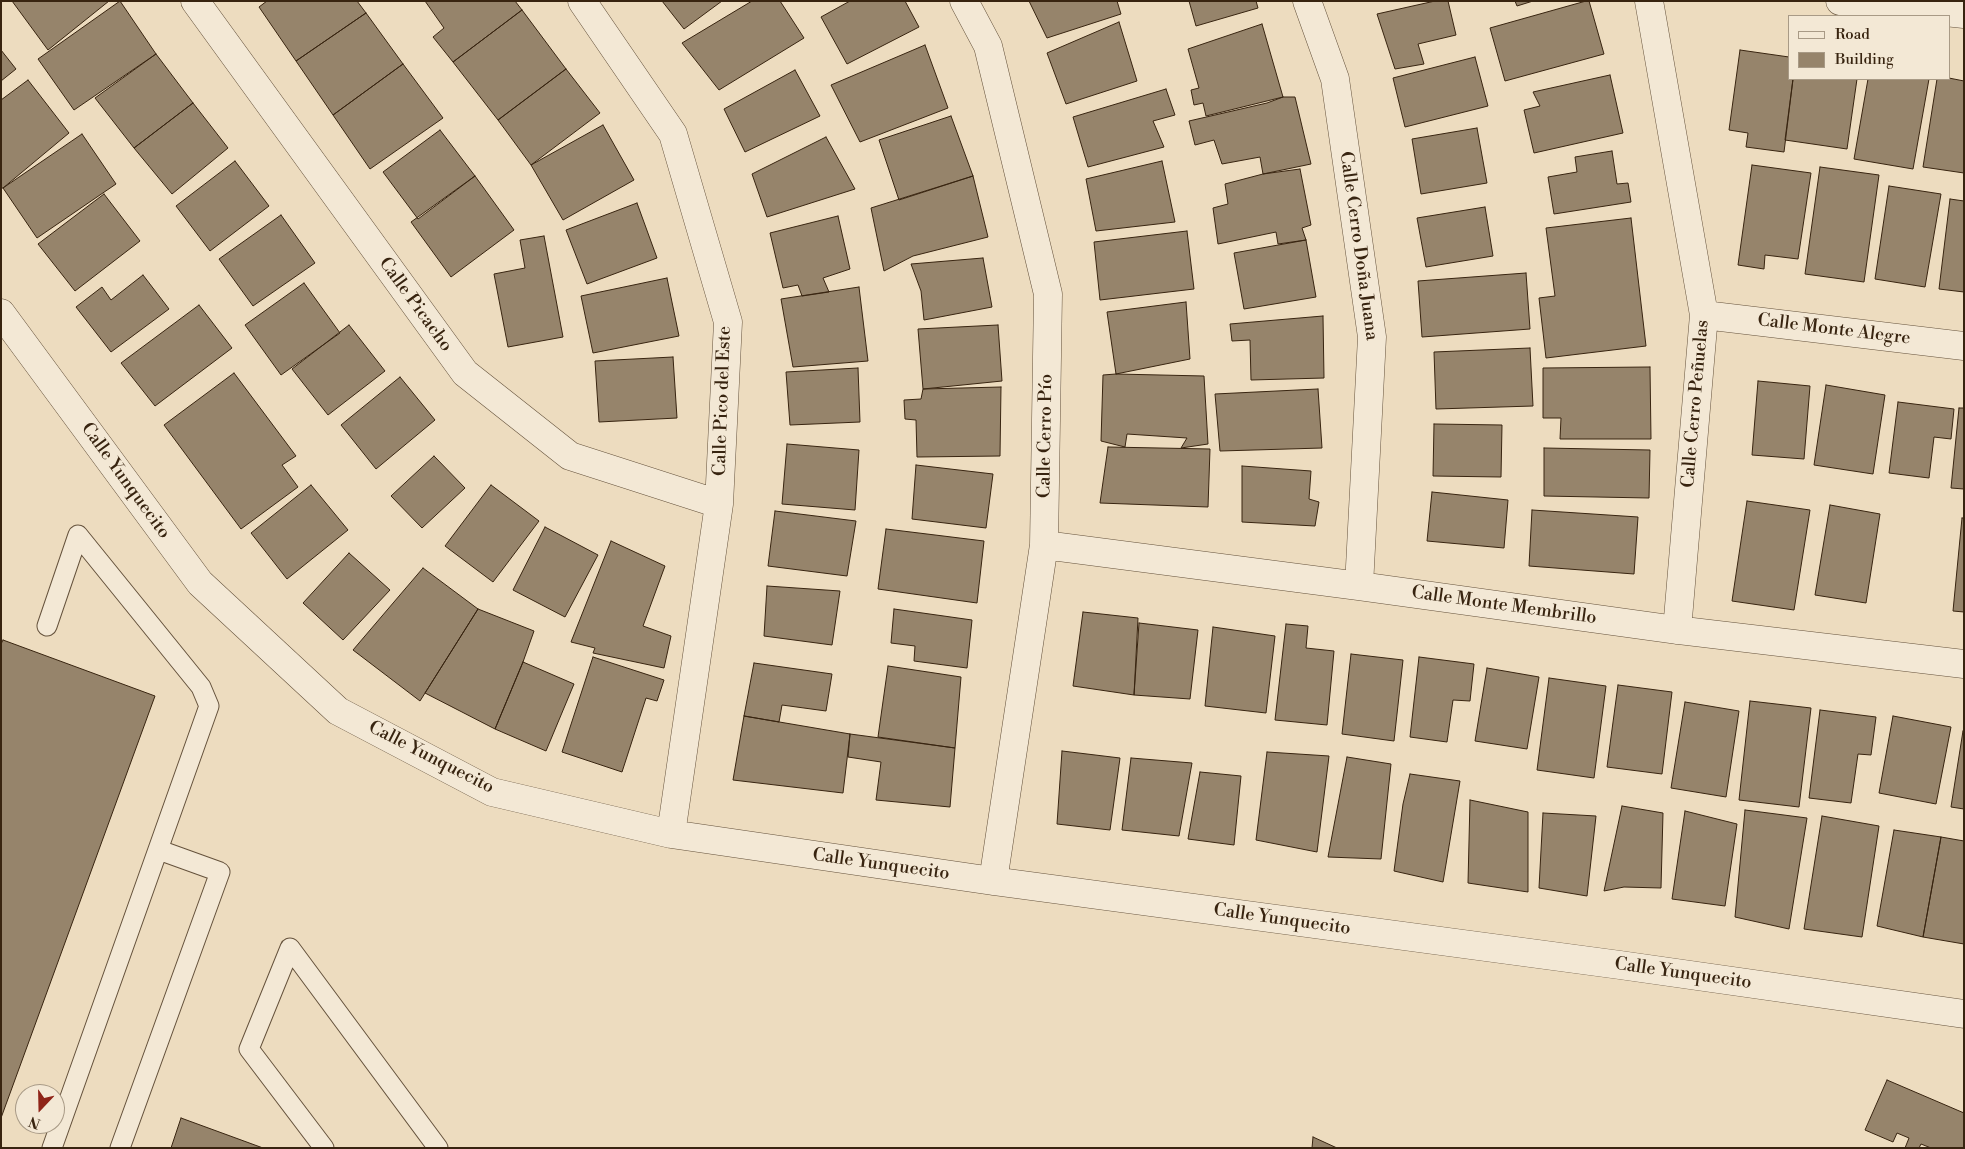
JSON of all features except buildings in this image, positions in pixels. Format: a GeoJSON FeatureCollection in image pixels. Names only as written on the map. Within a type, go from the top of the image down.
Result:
{"type":"FeatureCollection","features":[{"type":"Feature","properties":{"kind":"street","name":"Calle Picacho"},"geometry":{"type":"LineString","coordinates":[[195,1],[464,373],[570,456],[719,504]]}},
{"type":"Feature","properties":{"kind":"street","name":"Calle Pico del Este"},"geometry":{"type":"LineString","coordinates":[[582,1],[673,134],[728,322],[719,504],[671,834]]}},
{"type":"Feature","properties":{"kind":"street","name":"Calle Cerro Pío"},"geometry":{"type":"LineString","coordinates":[[964,1],[988,46],[1048,294],[1044,545],[993,881]]}},
{"type":"Feature","properties":{"kind":"street","name":"Calle Cerro Doña Juana"},"geometry":{"type":"LineString","coordinates":[[1307,1],[1334,78],[1372,337],[1359,586]]}},
{"type":"Feature","properties":{"kind":"street","name":"Calle Cerro Peñuelas"},"geometry":{"type":"LineString","coordinates":[[1649,1],[1704,315],[1677,630]]}},
{"type":"Feature","properties":{"kind":"street"},"geometry":{"type":"LineString","coordinates":[[1840,1],[1964,14]]}},
{"type":"Feature","properties":{"kind":"street","name":"Calle Yunquecito"},"geometry":{"type":"LineString","coordinates":[[1,313],[200,583],[338,711],[492,792],[671,834],[993,881],[1620,965],[1964,1014]]}},
{"type":"Feature","properties":{"kind":"street","name":"Calle Monte Alegre"},"geometry":{"type":"LineString","coordinates":[[1704,315],[1964,346]]}},
{"type":"Feature","properties":{"kind":"street","name":"Calle Monte Membrillo"},"geometry":{"type":"LineString","coordinates":[[1044,545],[1677,630],[1964,664]]}},
{"type":"Feature","properties":{"kind":"lane"},"geometry":{"type":"LineString","coordinates":[[47,626],[78,535],[201,686],[208,706],[159,850],[52,1148]]}},
{"type":"Feature","properties":{"kind":"lane"},"geometry":{"type":"LineString","coordinates":[[120,1148],[220,872],[159,850]]}},
{"type":"Feature","properties":{"kind":"lane"},"geometry":{"type":"LineString","coordinates":[[324,1148],[249,1049],[290,948],[438,1148]]}}]}
